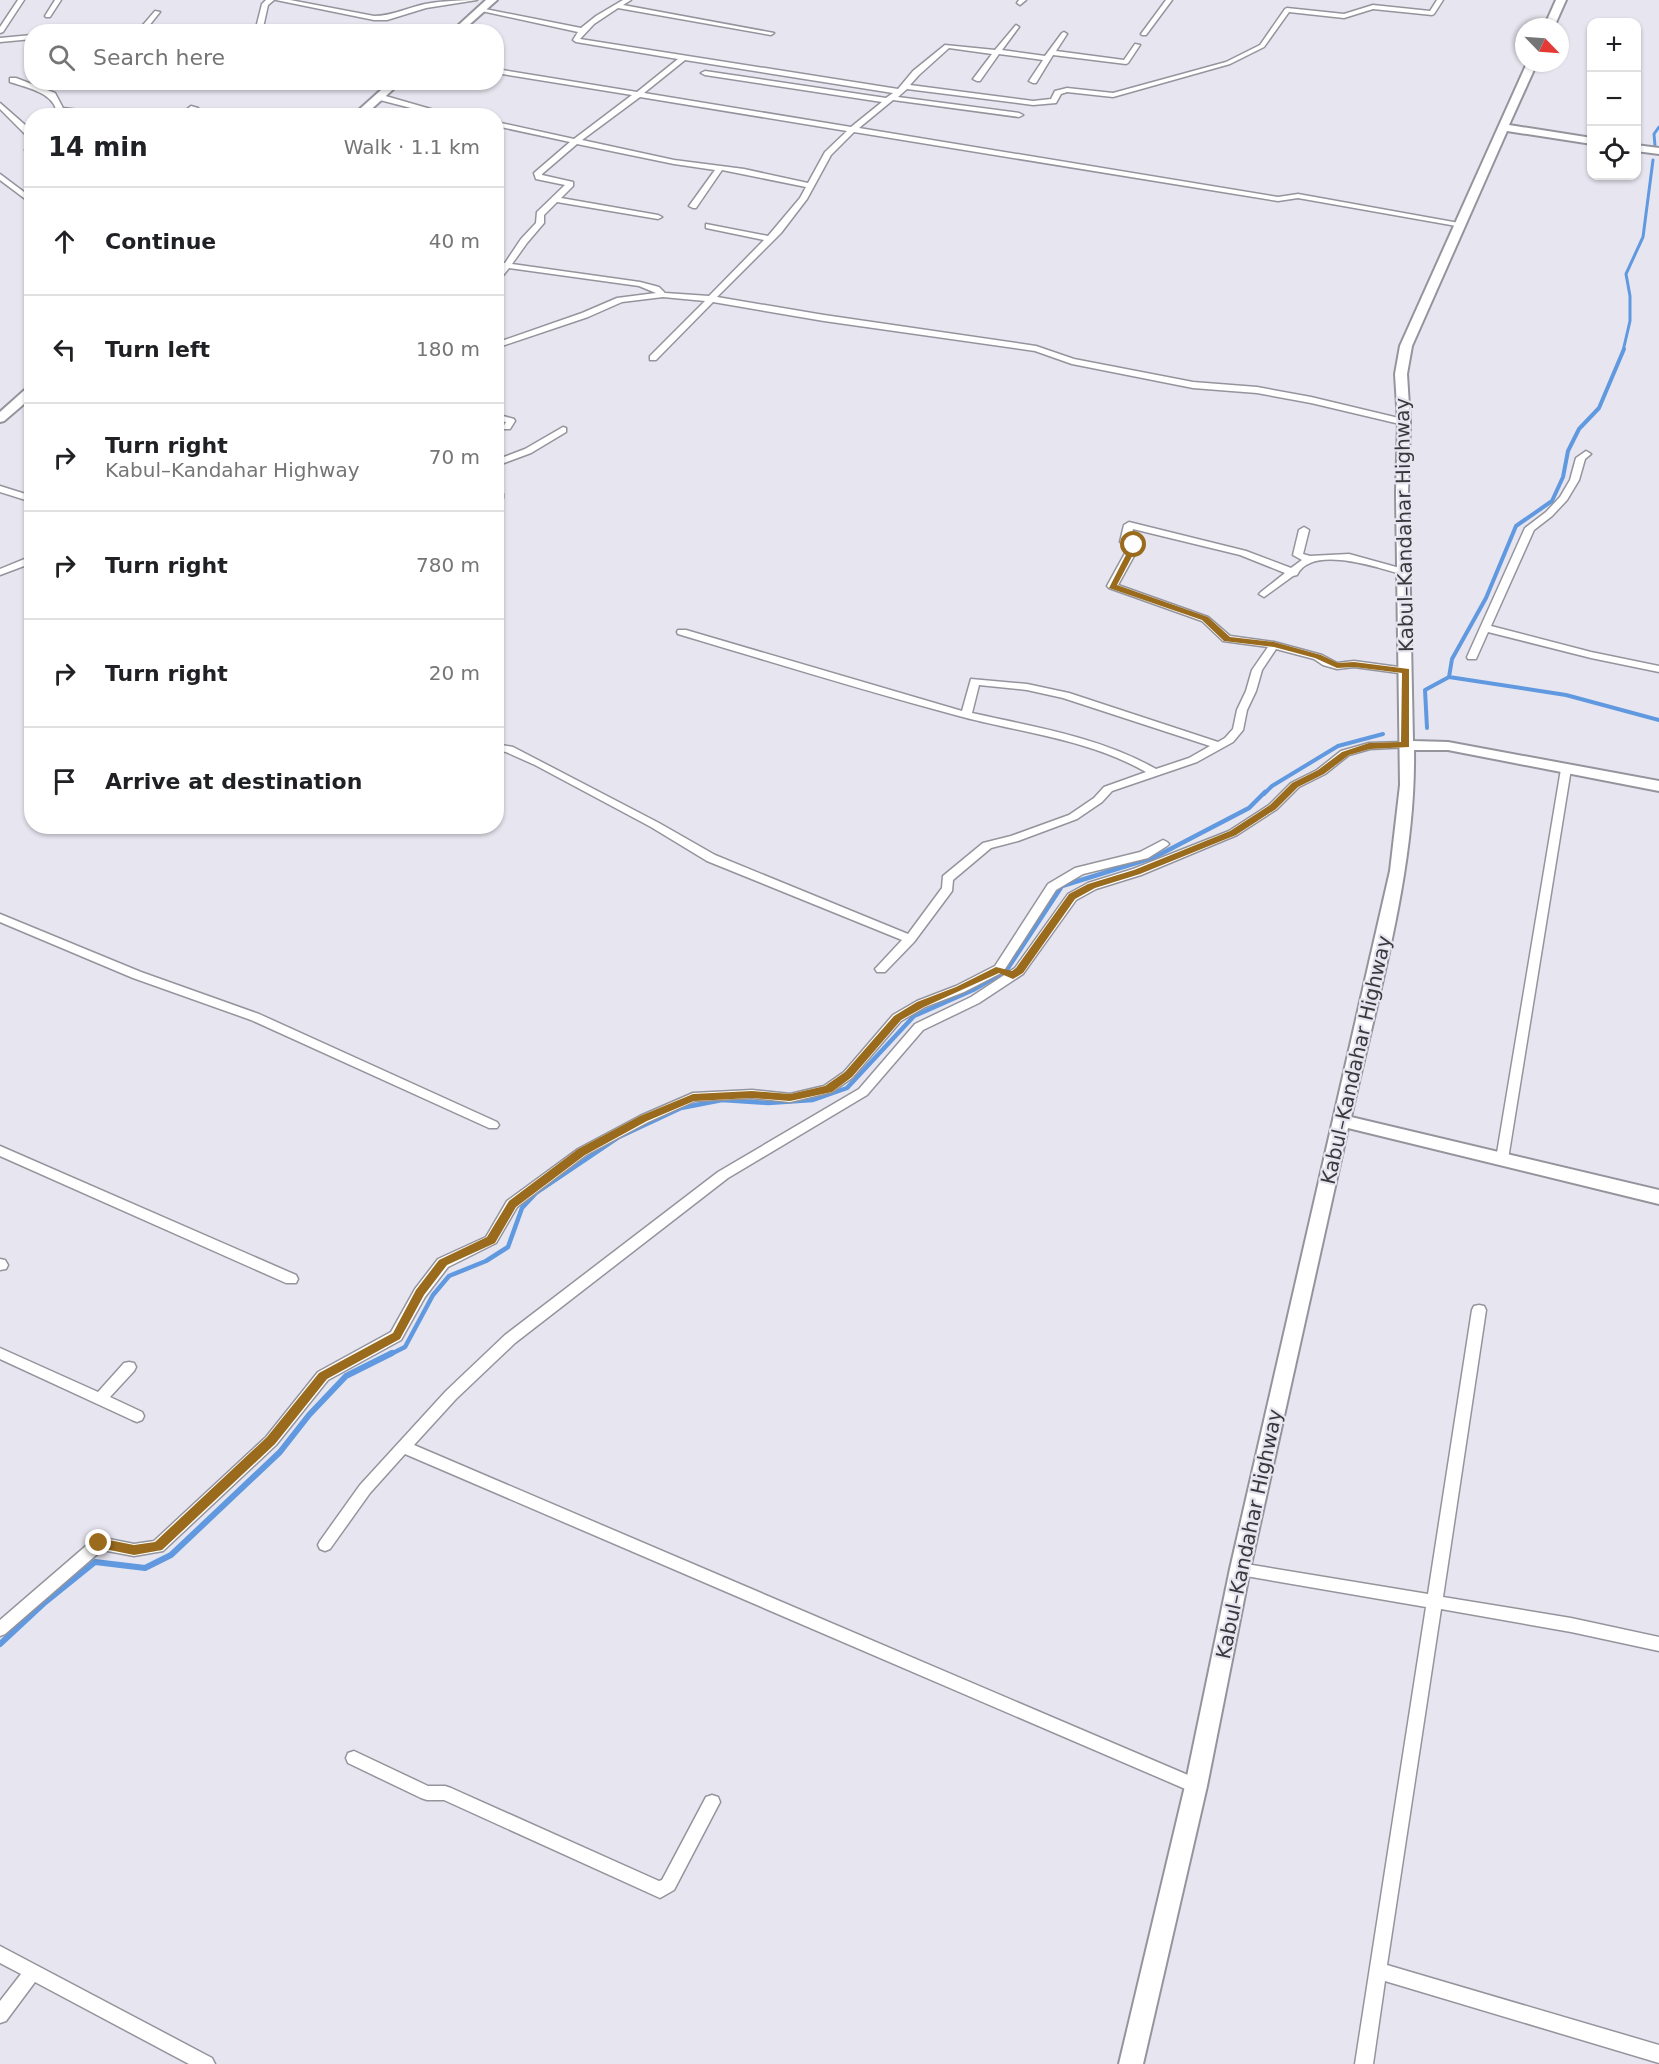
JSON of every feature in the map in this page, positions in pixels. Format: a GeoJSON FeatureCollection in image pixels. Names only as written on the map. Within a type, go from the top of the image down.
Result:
{"type":"FeatureCollection","features":[{"type":"Feature","properties":{"kind":"main road"},"geometry":{"type":"LineString","coordinates":[[464,24],[492,0]]}},
{"type":"Feature","properties":{"kind":"main road"},"geometry":{"type":"LineString","coordinates":[[1553,18],[1561,0]]}},
{"type":"Feature","properties":{"kind":"main road","name":"Kabul–Kandahar Highway"},"geometry":{"type":"LineString","coordinates":[[1131,2064],[1196,1786],[1239,1569],[1343,1121],[1398,871],[1407,786],[1402,492],[1404,422],[1401,374],[1406,346],[1528,72]]}},
{"type":"Feature","properties":{"kind":"main road"},"geometry":{"type":"LineString","coordinates":[[366,108],[385,90]]}},
{"type":"Feature","properties":{"kind":"main road"},"geometry":{"type":"LineString","coordinates":[[1503,127],[1587,140]]}},
{"type":"Feature","properties":{"kind":"main road"},"geometry":{"type":"LineString","coordinates":[[1641,149],[1659,151]]}},
{"type":"Feature","properties":{"kind":"main road"},"geometry":{"type":"LineString","coordinates":[[0,418],[24,397]]}},
{"type":"Feature","properties":{"kind":"main road"},"geometry":{"type":"LineString","coordinates":[[1406,745],[1448,746],[1659,786]]}},
{"type":"Feature","properties":{"kind":"main road"},"geometry":{"type":"LineString","coordinates":[[1343,1121],[1659,1197]]}},
{"type":"Feature","properties":{"kind":"street"},"geometry":{"type":"LineString","coordinates":[[21,0],[1,35],[24,36]]}},
{"type":"Feature","properties":{"kind":"street"},"geometry":{"type":"LineString","coordinates":[[48,16],[58,0]]}},
{"type":"Feature","properties":{"kind":"street"},"geometry":{"type":"LineString","coordinates":[[260,24],[266,4],[271,0]]}},
{"type":"Feature","properties":{"kind":"street"},"geometry":{"type":"LineString","coordinates":[[279,0],[374,18],[387,18],[425,6],[474,0]]}},
{"type":"Feature","properties":{"kind":"street"},"geometry":{"type":"LineString","coordinates":[[628,0],[616,6],[583,31],[576,40],[682,59],[903,90],[1033,103],[1053,101],[1058,93],[1067,90],[1113,95],[1227,63],[1262,46],[1287,10],[1344,16],[1373,7],[1432,13],[1440,0]]}},
{"type":"Feature","properties":{"kind":"street"},"geometry":{"type":"LineString","coordinates":[[1144,34],[1169,0]]}},
{"type":"Feature","properties":{"kind":"street"},"geometry":{"type":"LineString","coordinates":[[616,6],[771,33]]}},
{"type":"Feature","properties":{"kind":"street"},"geometry":{"type":"LineString","coordinates":[[480,10],[583,31]]}},
{"type":"Feature","properties":{"kind":"street"},"geometry":{"type":"LineString","coordinates":[[147,24],[157,12]]}},
{"type":"Feature","properties":{"kind":"street"},"geometry":{"type":"LineString","coordinates":[[977,79],[1016,27]]}},
{"type":"Feature","properties":{"kind":"street"},"geometry":{"type":"LineString","coordinates":[[1033,81],[1064,34]]}},
{"type":"Feature","properties":{"kind":"street"},"geometry":{"type":"LineString","coordinates":[[653,358],[770,239],[796,208],[828,154],[854,129],[903,90],[916,73],[947,46],[1126,62],[1137,45]]}},
{"type":"Feature","properties":{"kind":"street"},"geometry":{"type":"LineString","coordinates":[[504,270],[540,223],[540,214],[569,183],[537,175],[574,140],[640,94],[682,59]]}},
{"type":"Feature","properties":{"kind":"street"},"geometry":{"type":"LineString","coordinates":[[504,72],[1278,200],[1298,196],[1459,225]]}},
{"type":"Feature","properties":{"kind":"street"},"geometry":{"type":"LineString","coordinates":[[705,73],[891,100],[1019,115]]}},
{"type":"Feature","properties":{"kind":"street"},"geometry":{"type":"LineString","coordinates":[[24,79],[9,81],[24,86]]}},
{"type":"Feature","properties":{"kind":"street"},"geometry":{"type":"LineString","coordinates":[[37,90],[52,95],[58,108]]}},
{"type":"Feature","properties":{"kind":"street"},"geometry":{"type":"LineString","coordinates":[[379,97],[421,108]]}},
{"type":"Feature","properties":{"kind":"street"},"geometry":{"type":"LineString","coordinates":[[0,105],[24,128]]}},
{"type":"Feature","properties":{"kind":"street"},"geometry":{"type":"LineString","coordinates":[[504,125],[541,131],[674,162],[720,168],[809,185]]}},
{"type":"Feature","properties":{"kind":"street"},"geometry":{"type":"LineString","coordinates":[[693,206],[720,168]]}},
{"type":"Feature","properties":{"kind":"street"},"geometry":{"type":"LineString","coordinates":[[0,176],[24,199]]}},
{"type":"Feature","properties":{"kind":"street"},"geometry":{"type":"LineString","coordinates":[[554,199],[658,217]]}},
{"type":"Feature","properties":{"kind":"street"},"geometry":{"type":"LineString","coordinates":[[709,226],[770,239]]}},
{"type":"Feature","properties":{"kind":"street"},"geometry":{"type":"LineString","coordinates":[[504,264],[640,284],[663,295]]}},
{"type":"Feature","properties":{"kind":"street"},"geometry":{"type":"LineString","coordinates":[[504,343],[585,315],[620,300],[663,295],[712,298],[824,318],[1036,349],[1072,361],[1105,368],[1193,385],[1257,390],[1311,399],[1404,422]]}},
{"type":"Feature","properties":{"kind":"street"},"geometry":{"type":"LineString","coordinates":[[504,420],[511,422],[507,427]]}},
{"type":"Feature","properties":{"kind":"street"},"geometry":{"type":"LineString","coordinates":[[504,461],[528,452],[563,430]]}},
{"type":"Feature","properties":{"kind":"street"},"geometry":{"type":"LineString","coordinates":[[1472,657],[1530,528],[1544,519],[1571,489],[1577,478],[1581,458],[1586,454]]}},
{"type":"Feature","properties":{"kind":"street"},"geometry":{"type":"LineString","coordinates":[[0,489],[24,496]]}},
{"type":"Feature","properties":{"kind":"street"},"geometry":{"type":"LineString","coordinates":[[1294,573],[1243,553],[1129,525],[1125,542],[1134,545],[1112,586],[1205,619],[1227,639],[1274,645],[1318,657],[1337,666],[1354,664],[1406,671]]}},
{"type":"Feature","properties":{"kind":"street"},"geometry":{"type":"LineString","coordinates":[[1304,530],[1298,555],[1309,559],[1349,557],[1404,572]]}},
{"type":"Feature","properties":{"kind":"street"},"geometry":{"type":"LineString","coordinates":[[1264,594],[1294,573],[1309,559]]}},
{"type":"Feature","properties":{"kind":"street"},"geometry":{"type":"LineString","coordinates":[[0,572],[24,562]]}},
{"type":"Feature","properties":{"kind":"street"},"geometry":{"type":"LineString","coordinates":[[1485,628],[1591,655],[1659,669]]}},
{"type":"Feature","properties":{"kind":"street"},"geometry":{"type":"LineString","coordinates":[[682,632],[966,715],[1077,740],[1127,757],[1155,773]]}},
{"type":"Feature","properties":{"kind":"street"},"geometry":{"type":"LineString","coordinates":[[881,969],[910,939],[948,888],[947,879],[987,845],[1014,839],[1073,817],[1098,800],[1108,789],[1193,760],[1229,740],[1238,730],[1242,710],[1251,691],[1257,669],[1274,645]]}},
{"type":"Feature","properties":{"kind":"street"},"geometry":{"type":"LineString","coordinates":[[966,715],[975,681],[1006,684],[1065,695],[1125,714],[1162,729],[1218,745]]}},
{"type":"Feature","properties":{"kind":"street"},"geometry":{"type":"LineString","coordinates":[[325,1545],[365,1489],[403,1447],[451,1395],[519,1332],[723,1175],[863,1092],[919,1027],[975,1000],[1013,975],[1077,893],[1170,860],[1233,833],[1273,807],[1295,785],[1321,772],[1346,753],[1369,746],[1406,745]]}},
{"type":"Feature","properties":{"kind":"street"},"geometry":{"type":"LineString","coordinates":[[504,748],[539,763],[655,825],[711,858],[910,939]]}},
{"type":"Feature","properties":{"kind":"street"},"geometry":{"type":"LineString","coordinates":[[1502,1159],[1566,769]]}},
{"type":"Feature","properties":{"kind":"street"},"geometry":{"type":"LineString","coordinates":[[0,1629],[99,1543],[134,1550],[158,1546],[271,1441],[323,1376],[396,1336],[420,1293],[443,1263],[491,1240],[512,1204],[582,1152],[644,1119],[693,1097],[752,1094],[790,1098],[828,1089],[848,1075],[897,1018],[921,1004],[960,989],[999,969],[1055,885],[1079,871],[1144,855],[1163,844]]}},
{"type":"Feature","properties":{"kind":"street"},"geometry":{"type":"LineString","coordinates":[[1055,885],[1077,893]]}},
{"type":"Feature","properties":{"kind":"street"},"geometry":{"type":"LineString","coordinates":[[0,918],[137,975],[255,1017],[493,1125]]}},
{"type":"Feature","properties":{"kind":"street"},"geometry":{"type":"LineString","coordinates":[[999,969],[1013,975]]}},
{"type":"Feature","properties":{"kind":"street"},"geometry":{"type":"LineString","coordinates":[[0,1151],[291,1279]]}},
{"type":"Feature","properties":{"kind":"street"},"geometry":{"type":"LineString","coordinates":[[1364,2064],[1479,1310]]}},
{"type":"Feature","properties":{"kind":"street"},"geometry":{"type":"LineString","coordinates":[[0,1353],[137,1416]]}},
{"type":"Feature","properties":{"kind":"street"},"geometry":{"type":"LineString","coordinates":[[100,1399],[129,1367]]}},
{"type":"Feature","properties":{"kind":"street"},"geometry":{"type":"LineString","coordinates":[[403,1447],[1196,1786]]}},
{"type":"Feature","properties":{"kind":"street"},"geometry":{"type":"LineString","coordinates":[[1239,1569],[1571,1625],[1659,1644]]}},
{"type":"Feature","properties":{"kind":"street"},"geometry":{"type":"LineString","coordinates":[[354,1758],[427,1793],[446,1793],[660,1890],[668,1885],[712,1802]]}},
{"type":"Feature","properties":{"kind":"street"},"geometry":{"type":"LineString","coordinates":[[0,1954],[206,2064]]}},
{"type":"Feature","properties":{"kind":"street"},"geometry":{"type":"LineString","coordinates":[[0,2016],[33,1971]]}},
{"type":"Feature","properties":{"kind":"street"},"geometry":{"type":"LineString","coordinates":[[1380,1971],[1659,2054]]}},
{"type":"Feature","properties":{"kind":"waterway"},"geometry":{"type":"LineString","coordinates":[[1655,146],[1654,134],[1659,127]]}},
{"type":"Feature","properties":{"kind":"waterway"},"geometry":{"type":"LineString","coordinates":[[1623,351],[1630,321],[1630,296],[1626,274],[1643,237],[1653,160]]}},
{"type":"Feature","properties":{"kind":"waterway"},"geometry":{"type":"LineString","coordinates":[[1449,677],[1452,659],[1486,598],[1516,526],[1552,501],[1563,477],[1568,451],[1579,429],[1599,408],[1624,349]]}},
{"type":"Feature","properties":{"kind":"waterway"},"geometry":{"type":"LineString","coordinates":[[1427,728],[1425,690],[1449,677]]}},
{"type":"Feature","properties":{"kind":"waterway"},"geometry":{"type":"LineString","coordinates":[[1449,677],[1566,695],[1659,720]]}},
{"type":"Feature","properties":{"kind":"waterway"},"geometry":{"type":"LineString","coordinates":[[1264,794],[1272,786],[1338,746],[1383,734]]}},
{"type":"Feature","properties":{"kind":"waterway"},"geometry":{"type":"LineString","coordinates":[[389,1355],[405,1347],[433,1295],[449,1276],[486,1261],[508,1247],[522,1208],[536,1193],[619,1137],[681,1108],[722,1100],[768,1103],[813,1100],[847,1088],[914,1016],[973,990],[1006,971],[1062,886],[1155,857],[1249,808],[1265,792]]}},
{"type":"Feature","properties":{"kind":"waterway"},"geometry":{"type":"LineString","coordinates":[[0,1644],[43,1604],[95,1562],[145,1568],[171,1555],[280,1452],[309,1415],[346,1376],[392,1353]]}},
{"type":"Feature","properties":{"kind":"route"},"geometry":{"type":"LineString","coordinates":[[99,1543],[134,1550],[158,1546],[271,1441],[323,1376],[396,1336],[420,1293],[443,1263],[491,1240],[512,1204],[582,1152],[644,1119],[693,1097],[752,1094],[790,1098],[828,1089],[848,1075],[882,1039],[897,1018],[921,1004],[960,989],[999,969],[1013,975],[1072,897],[1092,886],[1180,856],[1233,833],[1273,807],[1295,785],[1321,772],[1346,753],[1369,746],[1406,745],[1406,671],[1354,664],[1337,666],[1318,657],[1274,645],[1227,639],[1205,619],[1112,586],[1134,545]]}}]}
